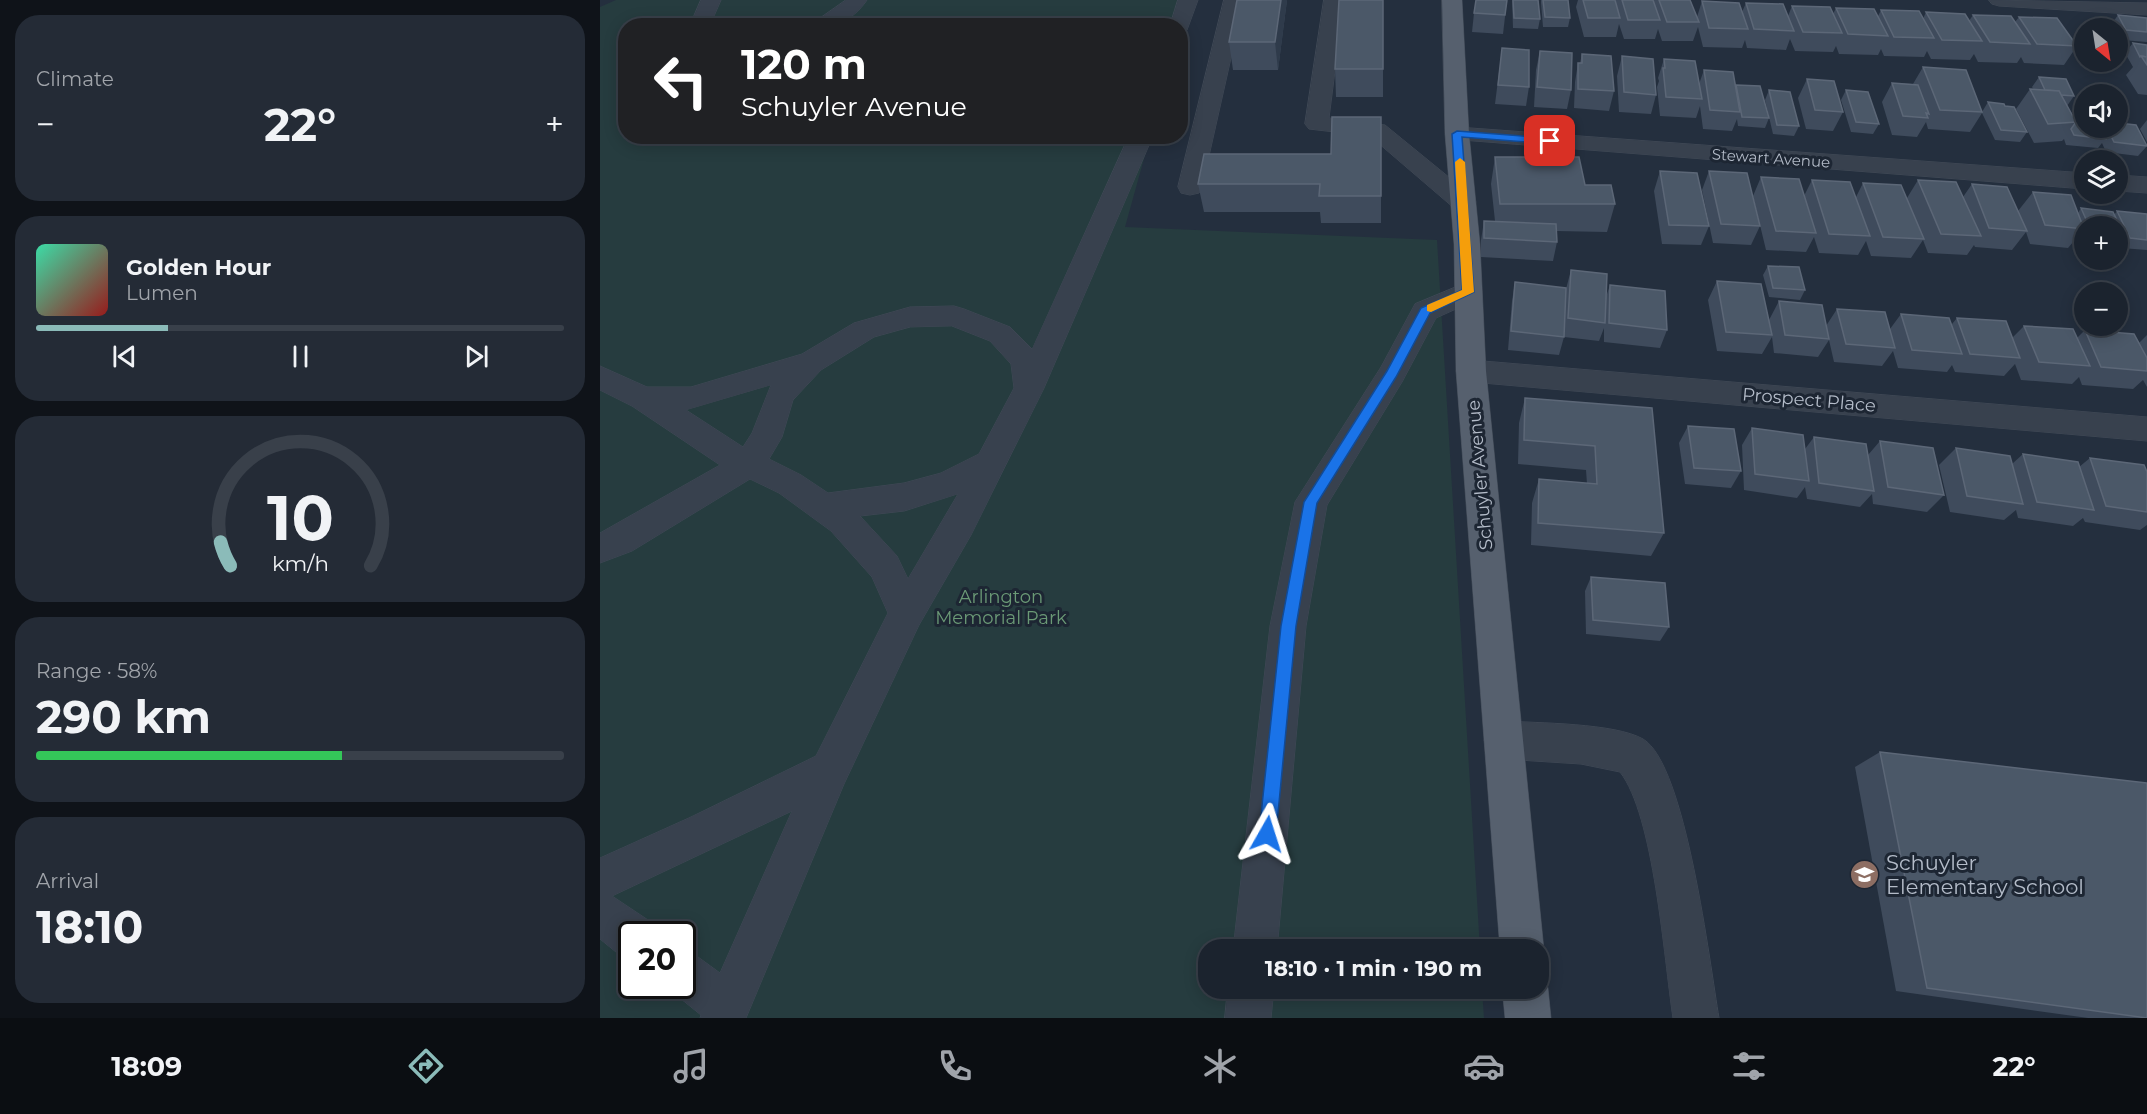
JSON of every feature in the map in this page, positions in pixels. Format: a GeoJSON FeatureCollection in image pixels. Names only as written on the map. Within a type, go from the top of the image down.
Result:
{"type":"FeatureCollection","features":[{"type":"Feature","properties":{"kind":"main road","name":"Schuyler Avenue"},"geometry":{"type":"LineString","coordinates":[[1452,0],[1457,134],[1463,202],[1471,371],[1521,939]]}},
{"type":"Feature","properties":{"kind":"main road"},"geometry":{"type":"LineString","coordinates":[[1527,999],[1528,1018]]}},
{"type":"Feature","properties":{"kind":"street"},"geometry":{"type":"LineString","coordinates":[[705,18],[704,15],[711,0]]}},
{"type":"Feature","properties":{"kind":"street"},"geometry":{"type":"LineString","coordinates":[[833,18],[847,10],[857,0]]}},
{"type":"Feature","properties":{"kind":"street"},"geometry":{"type":"LineString","coordinates":[[1182,18],[1188,0]]}},
{"type":"Feature","properties":{"kind":"street"},"geometry":{"type":"LineString","coordinates":[[1191,187],[1234,0]]}},
{"type":"Feature","properties":{"kind":"street"},"geometry":{"type":"LineString","coordinates":[[1334,0],[1317,124],[1377,130],[1463,202]]}},
{"type":"Feature","properties":{"kind":"street"},"geometry":{"type":"LineString","coordinates":[[1999,0],[2147,9]]}},
{"type":"Feature","properties":{"kind":"street","name":"Stewart Avenue"},"geometry":{"type":"LineString","coordinates":[[1457,134],[2074,180]]}},
{"type":"Feature","properties":{"kind":"street"},"geometry":{"type":"LineString","coordinates":[[696,985],[726,1012],[830,770],[906,614],[959,525],[1029,388],[1137,144]]}},
{"type":"Feature","properties":{"kind":"street"},"geometry":{"type":"LineString","coordinates":[[2128,184],[2147,186]]}},
{"type":"Feature","properties":{"kind":"street"},"geometry":{"type":"LineString","coordinates":[[1256,939],[1288,626],[1311,502],[1392,374],[1425,311],[1468,292]]}},
{"type":"Feature","properties":{"kind":"street"},"geometry":{"type":"LineString","coordinates":[[600,548],[620,541],[749,464],[766,437],[780,395],[812,362],[864,330],[910,316],[954,316],[1000,334],[1025,360],[1029,388]]}},
{"type":"Feature","properties":{"kind":"street"},"geometry":{"type":"LineString","coordinates":[[643,398],[692,399],[812,362]]}},
{"type":"Feature","properties":{"kind":"street","name":"Prospect Place"},"geometry":{"type":"LineString","coordinates":[[1471,371],[2147,429]]}},
{"type":"Feature","properties":{"kind":"street"},"geometry":{"type":"LineString","coordinates":[[600,377],[643,398],[731,456],[790,484],[843,521],[885,567],[906,614]]}},
{"type":"Feature","properties":{"kind":"street"},"geometry":{"type":"LineString","coordinates":[[823,507],[904,497],[949,484],[991,463]]}},
{"type":"Feature","properties":{"kind":"street"},"geometry":{"type":"LineString","coordinates":[[1503,740],[1581,745],[1631,754],[1647,774],[1668,847],[1696,1018]]}},
{"type":"Feature","properties":{"kind":"street"},"geometry":{"type":"LineString","coordinates":[[600,880],[706,832],[830,770]]}},
{"type":"Feature","properties":{"kind":"street"},"geometry":{"type":"LineString","coordinates":[[600,913],[618,926]]}},
{"type":"Feature","properties":{"kind":"street"},"geometry":{"type":"LineString","coordinates":[[1248,1018],[1250,999]]}},
{"type":"Feature","properties":{"kind":"green space","name":"Arlington Memorial Park"},"geometry":{"type":"Polygon","coordinates":[[[616,0],[1190,0],[1185,18],[618,18],[618,144],[1148,144],[1125,227],[1437,240],[1479,939],[1198,939],[1198,999],[1483,999],[1484,1018],[600,1018],[600,7],[616,0]]]}},
{"type":"Feature","properties":{"kind":"building"},"geometry":{"type":"Polygon","coordinates":[[[1237,0],[1281,0],[1275,42],[1229,42],[1237,0]]]}},
{"type":"Feature","properties":{"kind":"building"},"geometry":{"type":"Polygon","coordinates":[[[1339,0],[1383,0],[1383,69],[1335,69],[1339,0]]]}},
{"type":"Feature","properties":{"kind":"building"},"geometry":{"type":"Polygon","coordinates":[[[1476,0],[1507,0],[1505,15],[1474,13],[1476,0]]]}},
{"type":"Feature","properties":{"kind":"building"},"geometry":{"type":"Polygon","coordinates":[[[1513,0],[1538,0],[1540,19],[1514,18],[1513,0]]]}},
{"type":"Feature","properties":{"kind":"building"},"geometry":{"type":"Polygon","coordinates":[[[1543,0],[1568,0],[1570,18],[1545,17],[1543,0]]]}},
{"type":"Feature","properties":{"kind":"building"},"geometry":{"type":"Polygon","coordinates":[[[1583,0],[1615,0],[1620,18],[1588,18],[1583,0]]]}},
{"type":"Feature","properties":{"kind":"building"},"geometry":{"type":"Polygon","coordinates":[[[1622,0],[1653,0],[1660,20],[1628,20],[1622,0]]]}},
{"type":"Feature","properties":{"kind":"building"},"geometry":{"type":"Polygon","coordinates":[[[1659,0],[1690,0],[1699,22],[1667,22],[1659,0]]]}},
{"type":"Feature","properties":{"kind":"building"},"geometry":{"type":"Polygon","coordinates":[[[1702,1],[1739,3],[1748,29],[1709,28],[1702,1]]]}},
{"type":"Feature","properties":{"kind":"building"},"geometry":{"type":"Polygon","coordinates":[[[1746,3],[1783,4],[1794,31],[1754,29],[1746,3]]]}},
{"type":"Feature","properties":{"kind":"building"},"geometry":{"type":"Polygon","coordinates":[[[1792,6],[1830,7],[1842,33],[1803,32],[1792,6]]]}},
{"type":"Feature","properties":{"kind":"building"},"geometry":{"type":"Polygon","coordinates":[[[1836,8],[1874,9],[1888,36],[1848,34],[1836,8]]]}},
{"type":"Feature","properties":{"kind":"building"},"geometry":{"type":"Polygon","coordinates":[[[1881,10],[1919,11],[1934,38],[1894,37],[1881,10]]]}},
{"type":"Feature","properties":{"kind":"building"},"geometry":{"type":"Polygon","coordinates":[[[1926,12],[1965,14],[1982,41],[1942,40],[1926,12]]]}},
{"type":"Feature","properties":{"kind":"building"},"geometry":{"type":"Polygon","coordinates":[[[1973,15],[2011,16],[2030,44],[1990,42],[1973,15]]]}},
{"type":"Feature","properties":{"kind":"building"},"geometry":{"type":"Polygon","coordinates":[[[2118,15],[2147,18],[2147,32],[2128,30],[2128,18],[2120,18],[2118,15]]]}},
{"type":"Feature","properties":{"kind":"building"},"geometry":{"type":"Polygon","coordinates":[[[2019,17],[2057,18],[2074,42],[2074,46],[2037,44],[2019,17]]]}},
{"type":"Feature","properties":{"kind":"building"},"geometry":{"type":"Polygon","coordinates":[[[2133,43],[2147,45],[2147,57],[2140,57],[2133,43]]]}},
{"type":"Feature","properties":{"kind":"building"},"geometry":{"type":"Polygon","coordinates":[[[1502,48],[1529,50],[1529,87],[1498,85],[1502,48]]]}},
{"type":"Feature","properties":{"kind":"building"},"geometry":{"type":"Polygon","coordinates":[[[1540,51],[1572,53],[1571,90],[1537,87],[1540,51]]]}},
{"type":"Feature","properties":{"kind":"building"},"geometry":{"type":"Polygon","coordinates":[[[1582,54],[1611,56],[1614,91],[1578,89],[1578,63],[1582,63],[1582,54]]]}},
{"type":"Feature","properties":{"kind":"building"},"geometry":{"type":"Polygon","coordinates":[[[1622,56],[1653,59],[1656,95],[1624,92],[1622,56]]]}},
{"type":"Feature","properties":{"kind":"building"},"geometry":{"type":"Polygon","coordinates":[[[2141,56],[2147,57],[2147,65],[2141,56]]]}},
{"type":"Feature","properties":{"kind":"building"},"geometry":{"type":"Polygon","coordinates":[[[1664,59],[1695,61],[1702,99],[1666,97],[1664,59]]]}},
{"type":"Feature","properties":{"kind":"building"},"geometry":{"type":"Polygon","coordinates":[[[1923,67],[1966,70],[1982,112],[1940,110],[1923,67]]]}},
{"type":"Feature","properties":{"kind":"building"},"geometry":{"type":"Polygon","coordinates":[[[1704,70],[1733,72],[1740,112],[1710,110],[1704,70]]]}},
{"type":"Feature","properties":{"kind":"building"},"geometry":{"type":"Polygon","coordinates":[[[2039,77],[2066,79],[2074,96],[2061,95],[2059,91],[2045,90],[2039,77]]]}},
{"type":"Feature","properties":{"kind":"building"},"geometry":{"type":"Polygon","coordinates":[[[1807,79],[1834,81],[1843,112],[1815,110],[1807,79]]]}},
{"type":"Feature","properties":{"kind":"building"},"geometry":{"type":"Polygon","coordinates":[[[1892,83],[1918,85],[1929,114],[1926,113],[1928,118],[1903,116],[1892,83]]]}},
{"type":"Feature","properties":{"kind":"building"},"geometry":{"type":"Polygon","coordinates":[[[1736,85],[1760,86],[1769,118],[1742,117],[1736,85]]]}},
{"type":"Feature","properties":{"kind":"building"},"geometry":{"type":"Polygon","coordinates":[[[2030,89],[2059,91],[2074,118],[2074,122],[2048,124],[2030,89]]]}},
{"type":"Feature","properties":{"kind":"building"},"geometry":{"type":"Polygon","coordinates":[[[1769,90],[1790,92],[1799,126],[1777,125],[1769,90]]]}},
{"type":"Feature","properties":{"kind":"building"},"geometry":{"type":"Polygon","coordinates":[[[1846,90],[1868,92],[1879,124],[1856,122],[1846,90]]]}},
{"type":"Feature","properties":{"kind":"building"},"geometry":{"type":"Polygon","coordinates":[[[1988,102],[2014,107],[2027,132],[2001,130],[1988,102]]]}},
{"type":"Feature","properties":{"kind":"building"},"geometry":{"type":"Polygon","coordinates":[[[1332,117],[1381,117],[1381,196],[1319,196],[1320,184],[1198,184],[1204,154],[1331,154],[1332,117]]]}},
{"type":"Feature","properties":{"kind":"building"},"geometry":{"type":"Polygon","coordinates":[[[2128,124],[2136,125],[2147,146],[2114,142],[2112,138],[2128,138],[2128,124]]]}},
{"type":"Feature","properties":{"kind":"building"},"geometry":{"type":"Polygon","coordinates":[[[1495,157],[1579,157],[1585,185],[1611,185],[1615,204],[1500,204],[1495,157]]]}},
{"type":"Feature","properties":{"kind":"building"},"geometry":{"type":"Polygon","coordinates":[[[1660,171],[1697,173],[1709,226],[1669,225],[1660,171]]]}},
{"type":"Feature","properties":{"kind":"building"},"geometry":{"type":"Polygon","coordinates":[[[1709,171],[1747,173],[1760,226],[1721,224],[1709,171]]]}},
{"type":"Feature","properties":{"kind":"building"},"geometry":{"type":"Polygon","coordinates":[[[1761,177],[1799,179],[1816,233],[1776,231],[1761,177]]]}},
{"type":"Feature","properties":{"kind":"building"},"geometry":{"type":"Polygon","coordinates":[[[1812,180],[1850,182],[1870,236],[1829,234],[1812,180]]]}},
{"type":"Feature","properties":{"kind":"building"},"geometry":{"type":"Polygon","coordinates":[[[1918,180],[1956,182],[1981,236],[1941,234],[1918,180]]]}},
{"type":"Feature","properties":{"kind":"building"},"geometry":{"type":"Polygon","coordinates":[[[1863,183],[1901,185],[1924,239],[1883,237],[1863,183]]]}},
{"type":"Feature","properties":{"kind":"building"},"geometry":{"type":"Polygon","coordinates":[[[1972,184],[2007,187],[2027,231],[1989,228],[1972,184]]]}},
{"type":"Feature","properties":{"kind":"building"},"geometry":{"type":"Polygon","coordinates":[[[2033,192],[2071,195],[2079,216],[2074,216],[2074,228],[2045,225],[2033,192]]]}},
{"type":"Feature","properties":{"kind":"building"},"geometry":{"type":"Polygon","coordinates":[[[2081,208],[2113,212],[2115,216],[2085,216],[2081,208]]]}},
{"type":"Feature","properties":{"kind":"building"},"geometry":{"type":"Polygon","coordinates":[[[2117,211],[2147,214],[2147,240],[2130,238],[2128,216],[2119,216],[2117,211]]]}},
{"type":"Feature","properties":{"kind":"building"},"geometry":{"type":"Polygon","coordinates":[[[1484,221],[1556,224],[1557,242],[1484,238],[1484,221]]]}},
{"type":"Feature","properties":{"kind":"building"},"geometry":{"type":"Polygon","coordinates":[[[1768,266],[1799,267],[1805,290],[1773,288],[1768,266]]]}},
{"type":"Feature","properties":{"kind":"building"},"geometry":{"type":"Polygon","coordinates":[[[1571,270],[1607,274],[1605,323],[1568,318],[1571,270]]]}},
{"type":"Feature","properties":{"kind":"building"},"geometry":{"type":"Polygon","coordinates":[[[1717,281],[1761,284],[1772,335],[1726,332],[1717,281]]]}},
{"type":"Feature","properties":{"kind":"building"},"geometry":{"type":"Polygon","coordinates":[[[1515,282],[1566,288],[1564,337],[1511,331],[1515,282]]]}},
{"type":"Feature","properties":{"kind":"building"},"geometry":{"type":"Polygon","coordinates":[[[1610,285],[1665,291],[1667,330],[1609,323],[1610,285]]]}},
{"type":"Feature","properties":{"kind":"building"},"geometry":{"type":"Polygon","coordinates":[[[1779,301],[1822,305],[1829,339],[1785,335],[1779,301]]]}},
{"type":"Feature","properties":{"kind":"building"},"geometry":{"type":"Polygon","coordinates":[[[1837,309],[1885,312],[1895,348],[1846,344],[1837,309]]]}},
{"type":"Feature","properties":{"kind":"building"},"geometry":{"type":"Polygon","coordinates":[[[1901,314],[1949,318],[1962,354],[1912,350],[1901,314]]]}},
{"type":"Feature","properties":{"kind":"building"},"geometry":{"type":"Polygon","coordinates":[[[1957,318],[2006,321],[2020,358],[1970,354],[1957,318]]]}},
{"type":"Feature","properties":{"kind":"building"},"geometry":{"type":"Polygon","coordinates":[[[2024,326],[2073,329],[2074,336],[2076,336],[2090,366],[2039,362],[2024,326]]]}},
{"type":"Feature","properties":{"kind":"building"},"geometry":{"type":"Polygon","coordinates":[[[2134,334],[2147,358],[2147,371],[2101,367],[2088,336],[2134,334]]]}},
{"type":"Feature","properties":{"kind":"building"},"geometry":{"type":"Polygon","coordinates":[[[1525,398],[1652,408],[1664,533],[1538,523],[1539,479],[1597,484],[1595,446],[1524,440],[1525,398]]]}},
{"type":"Feature","properties":{"kind":"building"},"geometry":{"type":"Polygon","coordinates":[[[1688,426],[1734,429],[1741,471],[1694,468],[1688,426]]]}},
{"type":"Feature","properties":{"kind":"building"},"geometry":{"type":"Polygon","coordinates":[[[1752,428],[1803,435],[1809,481],[1755,474],[1752,428]]]}},
{"type":"Feature","properties":{"kind":"building"},"geometry":{"type":"Polygon","coordinates":[[[1814,437],[1866,444],[1874,491],[1819,483],[1814,437]]]}},
{"type":"Feature","properties":{"kind":"building"},"geometry":{"type":"Polygon","coordinates":[[[1880,441],[1933,448],[1944,495],[1888,487],[1880,441]]]}},
{"type":"Feature","properties":{"kind":"building"},"geometry":{"type":"Polygon","coordinates":[[[1956,448],[2010,456],[2023,504],[1967,496],[1956,448]]]}},
{"type":"Feature","properties":{"kind":"building"},"geometry":{"type":"Polygon","coordinates":[[[2023,454],[2078,462],[2094,510],[2037,502],[2023,454]]]}},
{"type":"Feature","properties":{"kind":"building"},"geometry":{"type":"Polygon","coordinates":[[[2090,458],[2144,465],[2147,472],[2147,512],[2106,506],[2090,458]]]}},
{"type":"Feature","properties":{"kind":"building"},"geometry":{"type":"Polygon","coordinates":[[[1591,577],[1665,583],[1669,627],[1593,620],[1591,577]]]}},
{"type":"Feature","properties":{"kind":"building"},"geometry":{"type":"Polygon","coordinates":[[[1880,752],[2147,783],[2147,1018],[1927,988],[1880,752]]]}},
{"type":"Feature","properties":{"kind":"slow traffic"},"geometry":{"type":"LineString","coordinates":[[1431,308],[1468,292],[1467,244],[1460,162]]}},
{"type":"Feature","properties":{"kind":"place","name":"Schuyler Elementary School"},"geometry":{"type":"Point","coordinates":[1865,874]}},
{"type":"Feature","properties":{"kind":"route"},"geometry":{"type":"LineString","coordinates":[[1267,834],[1288,626],[1311,502],[1392,374],[1425,311],[1468,292],[1467,244],[1457,134],[1550,141]]}}]}
